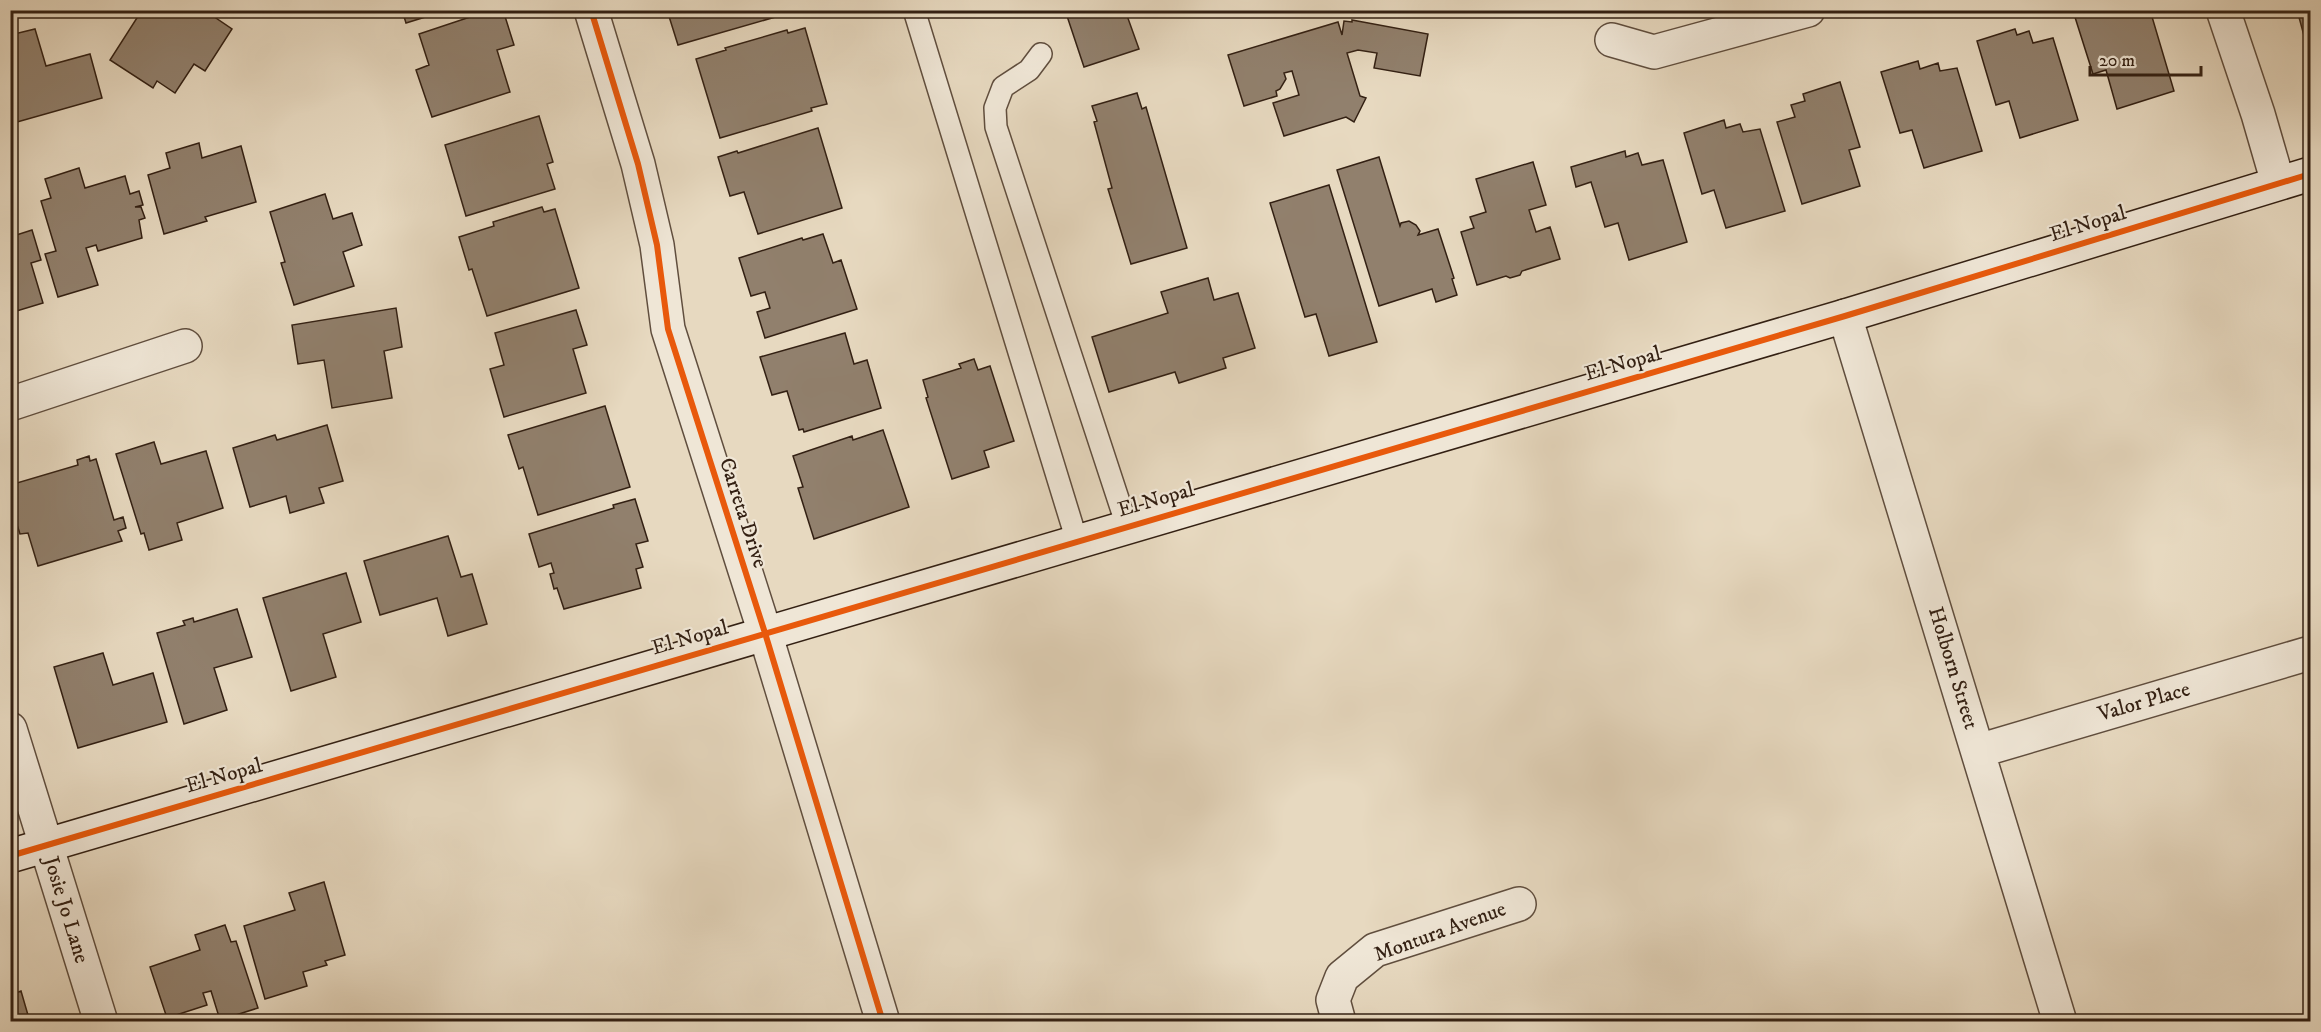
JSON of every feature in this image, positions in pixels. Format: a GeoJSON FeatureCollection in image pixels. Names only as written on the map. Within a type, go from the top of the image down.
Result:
{"type":"FeatureCollection","features":[{"type":"Feature","properties":{"kind":"street","name":"Carreta Drive"},"geometry":{"type":"LineString","coordinates":[[591,10],[638,164],[657,245],[668,329],[765,633],[883,1022]]}},
{"type":"Feature","properties":{"kind":"street"},"geometry":{"type":"LineString","coordinates":[[1611,40],[1654,52],[1808,10]]}},
{"type":"Feature","properties":{"kind":"street"},"geometry":{"type":"LineString","coordinates":[[2223,10],[2258,114],[2278,183]]}},
{"type":"Feature","properties":{"kind":"street","name":"El Nopal"},"geometry":{"type":"LineString","coordinates":[[10,856],[1845,316],[2310,174]]}},
{"type":"Feature","properties":{"kind":"street","name":"Holborn Street"},"geometry":{"type":"LineString","coordinates":[[1845,316],[2060,1022]]}},
{"type":"Feature","properties":{"kind":"street"},"geometry":{"type":"LineString","coordinates":[[10,404],[184,346]]}},
{"type":"Feature","properties":{"kind":"street","name":"Valor Place"},"geometry":{"type":"LineString","coordinates":[[1978,751],[2310,653]]}},
{"type":"Feature","properties":{"kind":"street","name":"Josie Jo Lane"},"geometry":{"type":"LineString","coordinates":[[10,729],[101,1022]]}},
{"type":"Feature","properties":{"kind":"street","name":"Montura Avenue"},"geometry":{"type":"LineString","coordinates":[[1339,1022],[1333,1000],[1342,977],[1376,950],[1519,904]]}},
{"type":"Feature","properties":{"kind":"lane"},"geometry":{"type":"LineString","coordinates":[[914,10],[1077,541]]}},
{"type":"Feature","properties":{"kind":"lane"},"geometry":{"type":"LineString","coordinates":[[1041,54],[1029,70],[1003,87],[995,108],[996,127],[1127,526]]}},
{"type":"Feature","properties":{"kind":"building"},"geometry":{"type":"Polygon","coordinates":[[[142,10],[204,10],[232,29],[205,71],[194,64],[175,93],[157,81],[153,88],[110,60],[142,10]]]}},
{"type":"Feature","properties":{"kind":"building"},"geometry":{"type":"Polygon","coordinates":[[[402,10],[448,10],[406,23],[402,10]]]}},
{"type":"Feature","properties":{"kind":"building"},"geometry":{"type":"Polygon","coordinates":[[[491,10],[503,10],[514,45],[497,50],[510,92],[432,117],[416,70],[429,65],[419,34],[491,10]]]}},
{"type":"Feature","properties":{"kind":"building"},"geometry":{"type":"Polygon","coordinates":[[[667,10],[777,10],[779,16],[678,45],[667,10]]]}},
{"type":"Feature","properties":{"kind":"building"},"geometry":{"type":"Polygon","coordinates":[[[1065,10],[1125,10],[1139,49],[1084,67],[1065,10]]]}},
{"type":"Feature","properties":{"kind":"building"},"geometry":{"type":"Polygon","coordinates":[[[2081,10],[2150,10],[2174,91],[2117,109],[2106,70],[2093,74],[2074,14],[2081,10]]]}},
{"type":"Feature","properties":{"kind":"building"},"geometry":{"type":"Polygon","coordinates":[[[2297,10],[2310,10],[2310,54],[2309,54],[2297,10]]]}},
{"type":"Feature","properties":{"kind":"building"},"geometry":{"type":"Polygon","coordinates":[[[1352,20],[1428,34],[1420,76],[1374,68],[1377,53],[1358,50],[1347,53],[1360,96],[1366,98],[1354,122],[1346,117],[1284,136],[1273,103],[1299,95],[1292,71],[1284,73],[1286,79],[1276,91],[1277,96],[1244,106],[1228,55],[1338,22],[1342,35],[1344,21],[1352,22],[1352,20]]]}},
{"type":"Feature","properties":{"kind":"building"},"geometry":{"type":"Polygon","coordinates":[[[805,28],[827,104],[811,108],[812,111],[720,138],[696,59],[787,30],[788,33],[805,28]]]}},
{"type":"Feature","properties":{"kind":"building"},"geometry":{"type":"Polygon","coordinates":[[[35,29],[46,66],[90,54],[102,98],[10,124],[10,35],[35,29]]]}},
{"type":"Feature","properties":{"kind":"building"},"geometry":{"type":"Polygon","coordinates":[[[2015,29],[2017,35],[2029,31],[2033,43],[2053,38],[2078,120],[2020,138],[2009,101],[1996,105],[1977,41],[2015,29]]]}},
{"type":"Feature","properties":{"kind":"building"},"geometry":{"type":"Polygon","coordinates":[[[1918,61],[1920,69],[1938,63],[1940,71],[1957,68],[1982,151],[1924,168],[1912,130],[1900,133],[1881,72],[1918,61]]]}},
{"type":"Feature","properties":{"kind":"building"},"geometry":{"type":"Polygon","coordinates":[[[1840,82],[1860,147],[1849,150],[1860,186],[1802,204],[1777,122],[1795,117],[1791,105],[1805,101],[1803,94],[1840,82]]]}},
{"type":"Feature","properties":{"kind":"building"},"geometry":{"type":"Polygon","coordinates":[[[1137,93],[1142,109],[1146,107],[1187,248],[1131,264],[1108,189],[1112,188],[1094,122],[1097,121],[1092,106],[1137,93]]]}},
{"type":"Feature","properties":{"kind":"building"},"geometry":{"type":"Polygon","coordinates":[[[539,116],[553,162],[547,164],[555,189],[466,216],[445,145],[539,116]]]}},
{"type":"Feature","properties":{"kind":"building"},"geometry":{"type":"Polygon","coordinates":[[[1724,120],[1726,128],[1740,124],[1743,132],[1760,129],[1785,211],[1726,228],[1714,190],[1702,194],[1684,133],[1724,120]]]}},
{"type":"Feature","properties":{"kind":"building"},"geometry":{"type":"Polygon","coordinates":[[[818,128],[842,208],[758,234],[744,192],[730,196],[718,157],[818,128]]]}},
{"type":"Feature","properties":{"kind":"building"},"geometry":{"type":"Polygon","coordinates":[[[199,143],[202,158],[241,146],[256,202],[205,217],[207,221],[164,234],[148,175],[170,168],[166,153],[199,143]]]}},
{"type":"Feature","properties":{"kind":"building"},"geometry":{"type":"Polygon","coordinates":[[[1625,151],[1626,157],[1638,153],[1642,165],[1663,160],[1687,242],[1629,260],[1618,223],[1605,227],[1591,182],[1576,187],[1571,167],[1625,151]]]}},
{"type":"Feature","properties":{"kind":"building"},"geometry":{"type":"Polygon","coordinates":[[[1379,157],[1400,226],[1401,223],[1409,221],[1420,231],[1418,235],[1438,229],[1454,278],[1452,279],[1457,295],[1436,302],[1432,289],[1379,306],[1337,170],[1379,157]]]}},
{"type":"Feature","properties":{"kind":"building"},"geometry":{"type":"Polygon","coordinates":[[[1533,162],[1546,205],[1529,210],[1536,232],[1550,227],[1560,259],[1522,271],[1520,275],[1510,278],[1506,276],[1477,285],[1461,232],[1474,228],[1470,217],[1486,212],[1476,179],[1533,162]]]}},
{"type":"Feature","properties":{"kind":"building"},"geometry":{"type":"Polygon","coordinates":[[[79,168],[85,188],[125,176],[130,194],[139,191],[143,205],[135,207],[141,207],[145,218],[139,220],[142,238],[98,251],[96,245],[86,248],[98,285],[58,297],[45,254],[56,251],[41,201],[51,198],[45,179],[79,168]]]}},
{"type":"Feature","properties":{"kind":"building"},"geometry":{"type":"Polygon","coordinates":[[[1329,185],[1377,342],[1329,356],[1316,314],[1305,317],[1270,203],[1329,185]]]}},
{"type":"Feature","properties":{"kind":"building"},"geometry":{"type":"Polygon","coordinates":[[[325,194],[333,219],[352,213],[362,245],[343,252],[354,286],[294,305],[281,263],[285,262],[270,212],[325,194]]]}},
{"type":"Feature","properties":{"kind":"building"},"geometry":{"type":"Polygon","coordinates":[[[542,207],[544,212],[555,209],[579,288],[487,316],[459,237],[494,226],[493,222],[542,207]]]}},
{"type":"Feature","properties":{"kind":"building"},"geometry":{"type":"Polygon","coordinates":[[[32,230],[41,260],[31,263],[43,303],[10,313],[10,237],[32,230]]]}},
{"type":"Feature","properties":{"kind":"building"},"geometry":{"type":"Polygon","coordinates":[[[823,234],[833,263],[841,260],[857,309],[765,338],[757,312],[770,308],[765,292],[751,296],[739,258],[802,238],[803,240],[823,234]]]}},
{"type":"Feature","properties":{"kind":"building"},"geometry":{"type":"Polygon","coordinates":[[[1208,278],[1214,300],[1238,293],[1255,348],[1223,358],[1226,368],[1179,383],[1175,372],[1109,392],[1092,337],[1168,313],[1161,292],[1208,278]]]}},
{"type":"Feature","properties":{"kind":"building"},"geometry":{"type":"Polygon","coordinates":[[[396,308],[402,347],[384,351],[392,398],[332,408],[324,360],[298,364],[292,325],[396,308]]]}},
{"type":"Feature","properties":{"kind":"building"},"geometry":{"type":"Polygon","coordinates":[[[576,310],[587,345],[573,349],[586,393],[504,417],[490,369],[504,365],[495,333],[576,310]]]}},
{"type":"Feature","properties":{"kind":"building"},"geometry":{"type":"Polygon","coordinates":[[[845,333],[854,364],[867,360],[881,408],[804,432],[803,429],[799,430],[787,391],[772,395],[760,357],[845,333]]]}},
{"type":"Feature","properties":{"kind":"building"},"geometry":{"type":"Polygon","coordinates":[[[974,359],[978,370],[990,366],[1014,441],[984,451],[989,467],[952,479],[926,398],[928,397],[923,380],[961,368],[959,364],[974,359]]]}},
{"type":"Feature","properties":{"kind":"building"},"geometry":{"type":"Polygon","coordinates":[[[605,406],[630,487],[538,515],[523,467],[519,469],[508,435],[605,406]]]}},
{"type":"Feature","properties":{"kind":"building"},"geometry":{"type":"Polygon","coordinates":[[[327,425],[343,481],[319,488],[324,503],[290,513],[286,496],[250,507],[233,448],[275,435],[277,440],[327,425]]]}},
{"type":"Feature","properties":{"kind":"building"},"geometry":{"type":"Polygon","coordinates":[[[883,430],[909,507],[814,539],[798,488],[803,487],[793,456],[852,436],[853,440],[883,430]]]}},
{"type":"Feature","properties":{"kind":"building"},"geometry":{"type":"Polygon","coordinates":[[[154,442],[161,464],[206,451],[223,508],[177,523],[182,540],[149,550],[144,533],[141,534],[116,454],[154,442]]]}},
{"type":"Feature","properties":{"kind":"building"},"geometry":{"type":"Polygon","coordinates":[[[89,456],[90,461],[96,459],[114,520],[123,517],[126,528],[118,531],[122,541],[38,566],[28,533],[20,534],[10,502],[10,485],[78,465],[77,460],[89,456]]]}},
{"type":"Feature","properties":{"kind":"building"},"geometry":{"type":"Polygon","coordinates":[[[635,499],[648,541],[636,544],[643,567],[636,569],[641,588],[564,609],[557,588],[554,589],[550,574],[554,573],[551,563],[539,567],[529,534],[614,508],[613,505],[635,499]]]}},
{"type":"Feature","properties":{"kind":"building"},"geometry":{"type":"Polygon","coordinates":[[[448,536],[461,577],[472,574],[487,624],[448,636],[437,598],[380,615],[364,561],[448,536]]]}},
{"type":"Feature","properties":{"kind":"building"},"geometry":{"type":"Polygon","coordinates":[[[346,573],[361,622],[323,634],[336,677],[291,691],[263,598],[346,573]]]}},
{"type":"Feature","properties":{"kind":"building"},"geometry":{"type":"Polygon","coordinates":[[[237,609],[252,657],[214,668],[227,710],[184,724],[157,633],[185,625],[183,621],[193,618],[194,622],[237,609]]]}},
{"type":"Feature","properties":{"kind":"building"},"geometry":{"type":"Polygon","coordinates":[[[103,653],[113,685],[153,673],[167,722],[78,748],[54,667],[103,653]]]}},
{"type":"Feature","properties":{"kind":"building"},"geometry":{"type":"Polygon","coordinates":[[[324,882],[345,955],[325,961],[327,965],[303,972],[307,986],[265,999],[244,926],[295,910],[289,893],[324,882]]]}},
{"type":"Feature","properties":{"kind":"building"},"geometry":{"type":"Polygon","coordinates":[[[225,925],[231,942],[236,941],[258,1008],[220,1020],[211,991],[203,993],[207,1005],[167,1018],[150,967],[200,950],[195,935],[225,925]]]}},
{"type":"Feature","properties":{"kind":"building"},"geometry":{"type":"Polygon","coordinates":[[[21,991],[30,1022],[10,1022],[10,995],[21,991]]]}},
{"type":"Feature","properties":{"kind":"cycle path"},"geometry":{"type":"LineString","coordinates":[[591,10],[638,164],[657,245],[668,329],[765,633],[883,1022]]}},
{"type":"Feature","properties":{"kind":"cycle path"},"geometry":{"type":"LineString","coordinates":[[10,856],[1845,316],[2310,174]]}}]}
